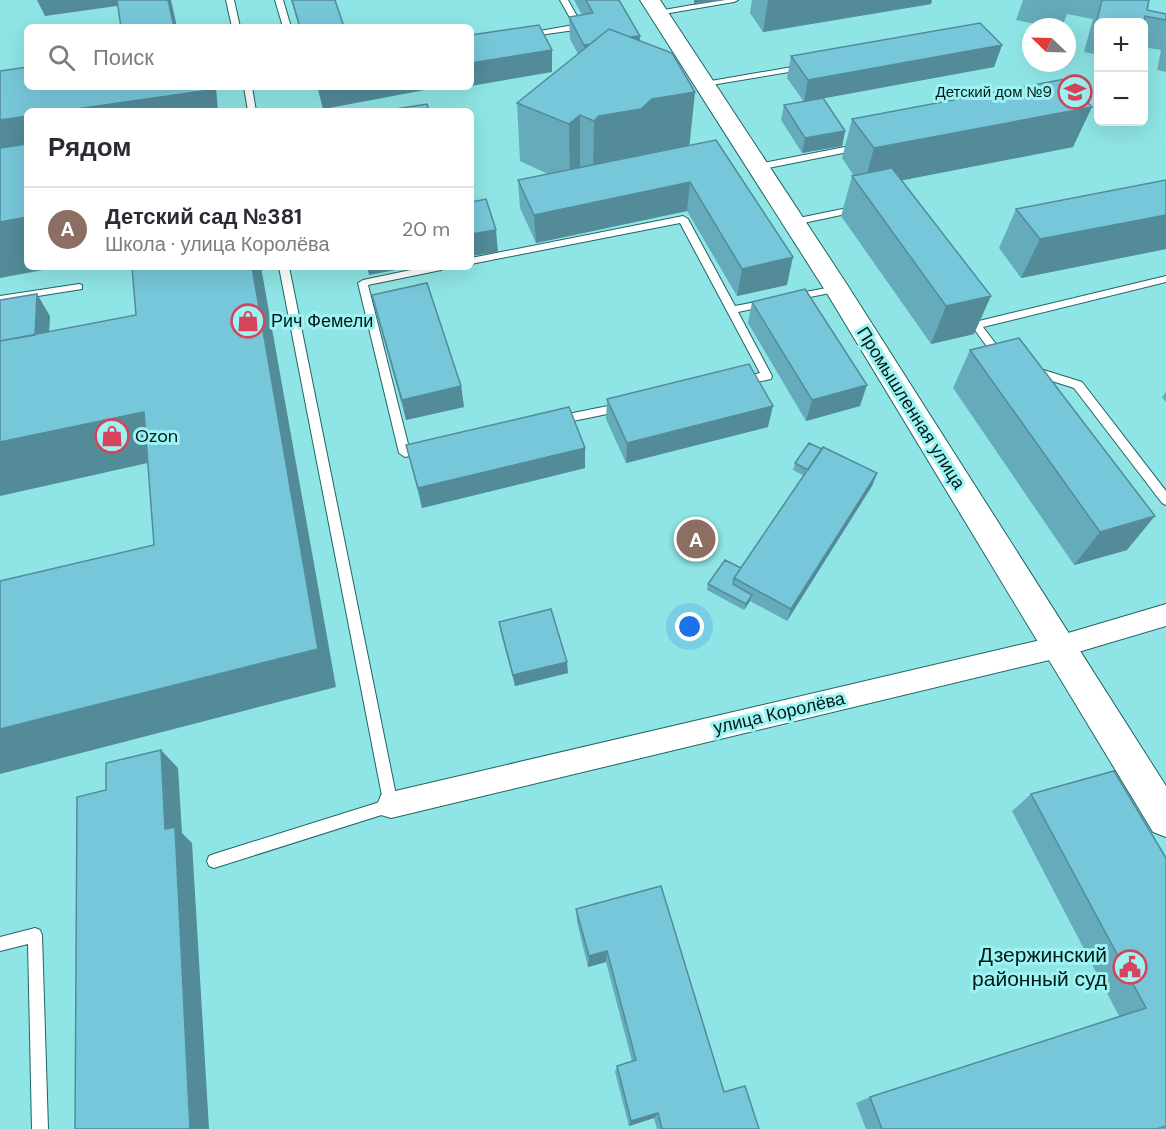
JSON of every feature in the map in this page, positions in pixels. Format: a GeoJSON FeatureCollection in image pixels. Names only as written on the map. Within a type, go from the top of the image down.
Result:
{"type":"FeatureCollection","features":[{"type":"Feature","properties":{"kind":"street","name":"Промышленная улица"},"geometry":{"type":"LineString","coordinates":[[654,6],[837,289],[1166,819]]}},
{"type":"Feature","properties":{"kind":"street","name":"улица Королёва"},"geometry":{"type":"LineString","coordinates":[[391,805],[1058,647],[1166,615]]}},
{"type":"Feature","properties":{"kind":"lane"},"geometry":{"type":"LineString","coordinates":[[230,0],[235,24]]}},
{"type":"Feature","properties":{"kind":"lane"},"geometry":{"type":"LineString","coordinates":[[279,0],[286,24]]}},
{"type":"Feature","properties":{"kind":"lane"},"geometry":{"type":"LineString","coordinates":[[514,37],[579,27],[564,0]]}},
{"type":"Feature","properties":{"kind":"lane"},"geometry":{"type":"LineString","coordinates":[[654,6],[734,0]]}},
{"type":"Feature","properties":{"kind":"lane"},"geometry":{"type":"LineString","coordinates":[[705,84],[810,66]]}},
{"type":"Feature","properties":{"kind":"lane"},"geometry":{"type":"LineString","coordinates":[[248,90],[252,108]]}},
{"type":"Feature","properties":{"kind":"lane"},"geometry":{"type":"LineString","coordinates":[[758,167],[871,145]]}},
{"type":"Feature","properties":{"kind":"lane"},"geometry":{"type":"LineString","coordinates":[[794,222],[873,206]]}},
{"type":"Feature","properties":{"kind":"lane"},"geometry":{"type":"LineString","coordinates":[[474,260],[683,219],[767,376],[732,384]]}},
{"type":"Feature","properties":{"kind":"lane"},"geometry":{"type":"LineString","coordinates":[[214,861],[391,805],[285,270]]}},
{"type":"Feature","properties":{"kind":"lane"},"geometry":{"type":"LineString","coordinates":[[426,270],[363,283],[405,453],[440,445]]}},
{"type":"Feature","properties":{"kind":"lane"},"geometry":{"type":"LineString","coordinates":[[976,324],[1166,279]]}},
{"type":"Feature","properties":{"kind":"lane"},"geometry":{"type":"LineString","coordinates":[[0,299],[79,287]]}},
{"type":"Feature","properties":{"kind":"lane"},"geometry":{"type":"LineString","coordinates":[[733,309],[837,289]]}},
{"type":"Feature","properties":{"kind":"lane"},"geometry":{"type":"LineString","coordinates":[[962,306],[1004,362]]}},
{"type":"Feature","properties":{"kind":"lane"},"geometry":{"type":"LineString","coordinates":[[1025,369],[1078,385],[1166,500]]}},
{"type":"Feature","properties":{"kind":"lane"},"geometry":{"type":"LineString","coordinates":[[545,423],[638,403]]}},
{"type":"Feature","properties":{"kind":"lane"},"geometry":{"type":"LineString","coordinates":[[0,945],[35,935],[40,1129]]}},
{"type":"Feature","properties":{"kind":"building"},"geometry":{"type":"Polygon","coordinates":[[[117,0],[168,0],[173,24],[121,24],[117,0]]]}},
{"type":"Feature","properties":{"kind":"building"},"geometry":{"type":"Polygon","coordinates":[[[292,0],[335,0],[343,24],[299,24],[292,0]]]}},
{"type":"Feature","properties":{"kind":"building"},"geometry":{"type":"Polygon","coordinates":[[[586,0],[619,0],[640,36],[630,37],[609,29],[590,44],[584,45],[569,17],[593,13],[586,0]]]}},
{"type":"Feature","properties":{"kind":"building"},"geometry":{"type":"Polygon","coordinates":[[[1102,0],[1149,0],[1147,10],[1166,14],[1166,20],[1145,16],[1145,18],[1098,18],[1102,0]]]}},
{"type":"Feature","properties":{"kind":"building"},"geometry":{"type":"Polygon","coordinates":[[[980,23],[1002,45],[808,80],[791,56],[980,23]]]}},
{"type":"Feature","properties":{"kind":"building"},"geometry":{"type":"Polygon","coordinates":[[[539,25],[552,50],[474,63],[474,35],[539,25]]]}},
{"type":"Feature","properties":{"kind":"building"},"geometry":{"type":"Polygon","coordinates":[[[609,29],[672,53],[695,92],[652,99],[641,109],[599,116],[594,121],[580,115],[569,124],[517,103],[609,29]]]}},
{"type":"Feature","properties":{"kind":"building"},"geometry":{"type":"Polygon","coordinates":[[[24,67],[24,90],[210,90],[83,108],[24,108],[24,116],[0,120],[0,71],[24,67]]]}},
{"type":"Feature","properties":{"kind":"building"},"geometry":{"type":"Polygon","coordinates":[[[1065,79],[1092,107],[874,148],[852,119],[1065,79]]]}},
{"type":"Feature","properties":{"kind":"building"},"geometry":{"type":"Polygon","coordinates":[[[823,98],[845,131],[805,138],[784,105],[823,98]]]}},
{"type":"Feature","properties":{"kind":"building"},"geometry":{"type":"Polygon","coordinates":[[[427,104],[428,108],[401,108],[427,104]]]}},
{"type":"Feature","properties":{"kind":"building"},"geometry":{"type":"Polygon","coordinates":[[[716,140],[793,257],[742,269],[690,182],[534,215],[518,180],[716,140]]]}},
{"type":"Feature","properties":{"kind":"building"},"geometry":{"type":"Polygon","coordinates":[[[24,144],[24,218],[0,222],[0,148],[24,144]]]}},
{"type":"Feature","properties":{"kind":"building"},"geometry":{"type":"Polygon","coordinates":[[[892,168],[991,296],[946,306],[852,176],[892,168]]]}},
{"type":"Feature","properties":{"kind":"building"},"geometry":{"type":"Polygon","coordinates":[[[1166,180],[1166,215],[1040,239],[1016,209],[1166,180]]]}},
{"type":"Feature","properties":{"kind":"building"},"geometry":{"type":"Polygon","coordinates":[[[486,199],[496,230],[474,234],[474,201],[486,199]]]}},
{"type":"Feature","properties":{"kind":"building"},"geometry":{"type":"Polygon","coordinates":[[[132,270],[253,270],[318,649],[0,729],[0,581],[154,545],[144,412],[0,442],[0,341],[136,315],[132,270]]]}},
{"type":"Feature","properties":{"kind":"building"},"geometry":{"type":"Polygon","coordinates":[[[427,283],[461,386],[402,400],[372,295],[427,283]]]}},
{"type":"Feature","properties":{"kind":"building"},"geometry":{"type":"Polygon","coordinates":[[[805,289],[867,385],[812,400],[752,302],[805,289]]]}},
{"type":"Feature","properties":{"kind":"building"},"geometry":{"type":"Polygon","coordinates":[[[37,294],[35,335],[0,341],[0,300],[37,294]]]}},
{"type":"Feature","properties":{"kind":"building"},"geometry":{"type":"Polygon","coordinates":[[[1019,338],[1155,516],[1100,532],[970,350],[1019,338]]]}},
{"type":"Feature","properties":{"kind":"building"},"geometry":{"type":"Polygon","coordinates":[[[749,364],[773,406],[627,443],[607,399],[749,364]]]}},
{"type":"Feature","properties":{"kind":"building"},"geometry":{"type":"Polygon","coordinates":[[[569,407],[585,448],[418,488],[406,445],[569,407]]]}},
{"type":"Feature","properties":{"kind":"building"},"geometry":{"type":"Polygon","coordinates":[[[809,443],[822,449],[808,470],[795,463],[809,443]]]}},
{"type":"Feature","properties":{"kind":"building"},"geometry":{"type":"Polygon","coordinates":[[[823,447],[877,473],[791,609],[734,578],[823,447]]]}},
{"type":"Feature","properties":{"kind":"building"},"geometry":{"type":"Polygon","coordinates":[[[725,560],[741,568],[733,584],[752,595],[746,604],[708,584],[725,560]]]}},
{"type":"Feature","properties":{"kind":"building"},"geometry":{"type":"Polygon","coordinates":[[[551,609],[567,662],[513,675],[499,622],[551,609]]]}},
{"type":"Feature","properties":{"kind":"building"},"geometry":{"type":"Polygon","coordinates":[[[161,750],[165,829],[175,827],[190,1129],[75,1129],[77,797],[106,790],[106,763],[161,750]]]}},
{"type":"Feature","properties":{"kind":"building","name":"Дзержинский районный суд"},"geometry":{"type":"Polygon","coordinates":[[[1114,771],[1166,858],[1166,1126],[1157,1129],[882,1129],[870,1097],[1146,1008],[1031,794],[1114,771]]]}},
{"type":"Feature","properties":{"kind":"building"},"geometry":{"type":"Polygon","coordinates":[[[661,886],[724,1092],[745,1086],[759,1129],[662,1129],[658,1113],[631,1121],[617,1066],[636,1060],[607,951],[589,956],[576,909],[661,886]]]}},
{"type":"Feature","properties":{"kind":"place","name":"Детский дом №9"},"geometry":{"type":"Point","coordinates":[1075,92]}},
{"type":"Feature","properties":{"kind":"place","name":"Рич Фемели"},"geometry":{"type":"Point","coordinates":[248,321]}},
{"type":"Feature","properties":{"kind":"place","name":"Ozon"},"geometry":{"type":"Point","coordinates":[112,436]}},
{"type":"Feature","properties":{"kind":"place","name":"Детский сад №381"},"geometry":{"type":"Point","coordinates":[696,539]}},
{"type":"Feature","properties":{"kind":"place","name":"Дзержинский районный суд"},"geometry":{"type":"Point","coordinates":[1130,967]}}]}
